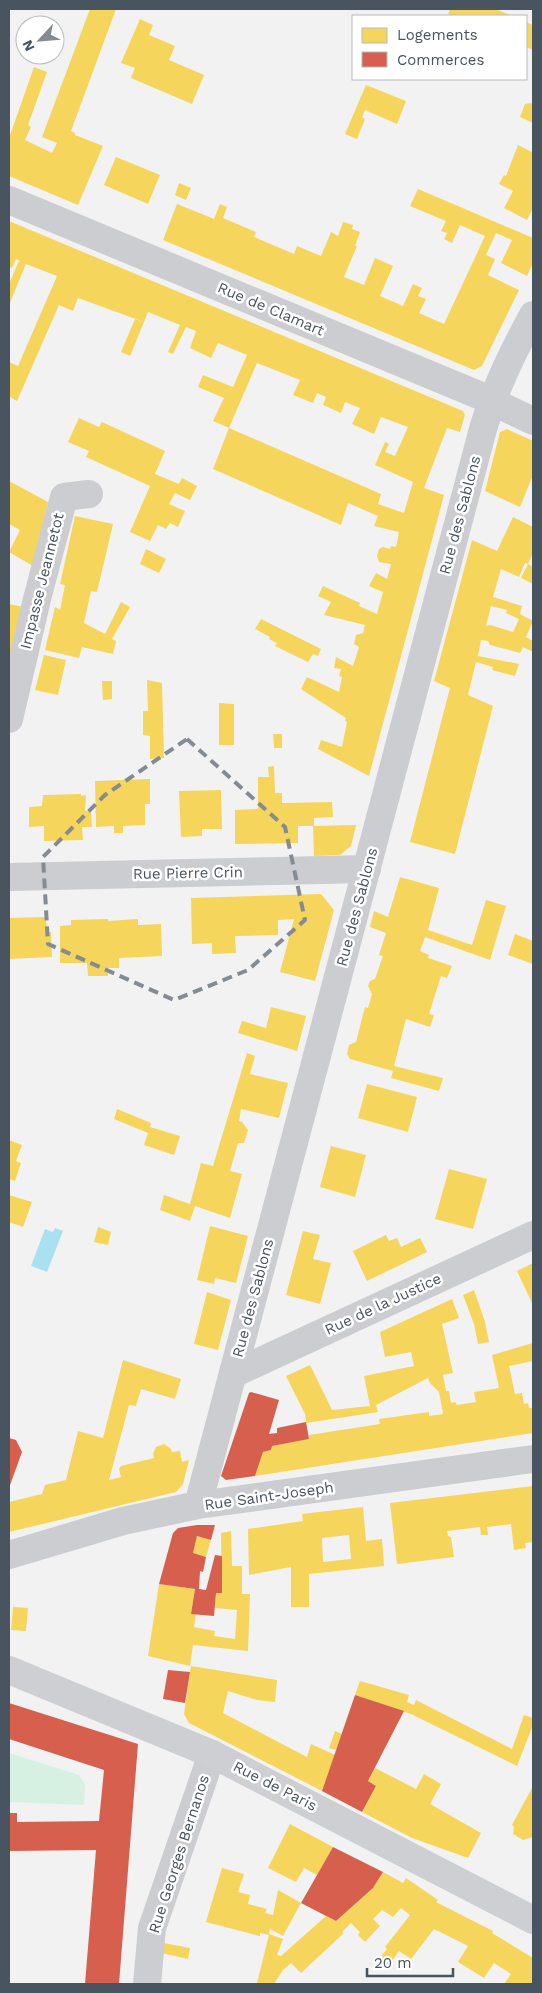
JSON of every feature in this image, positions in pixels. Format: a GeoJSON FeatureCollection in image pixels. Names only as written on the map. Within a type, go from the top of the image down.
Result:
{"type":"FeatureCollection","features":[{"type":"Feature","properties":{"kind":"street","name":"Rue de Clamart"},"geometry":{"type":"LineString","coordinates":[[9,200],[491,401],[533,421]]}},
{"type":"Feature","properties":{"kind":"street","name":"Rue des Sablons"},"geometry":{"type":"LineString","coordinates":[[198,1505],[491,401],[506,366],[533,315]]}},
{"type":"Feature","properties":{"kind":"street","name":"Impasse Jeannetot"},"geometry":{"type":"LineString","coordinates":[[9,719],[37,598],[64,497],[89,494]]}},
{"type":"Feature","properties":{"kind":"street","name":"Rue Pierre Crin"},"geometry":{"type":"LineString","coordinates":[[9,877],[367,868]]}},
{"type":"Feature","properties":{"kind":"street","name":"Rue de la Justice"},"geometry":{"type":"LineString","coordinates":[[233,1374],[533,1235]]}},
{"type":"Feature","properties":{"kind":"street","name":"Rue Saint-Joseph"},"geometry":{"type":"LineString","coordinates":[[9,1555],[123,1521],[198,1505],[533,1459]]}},
{"type":"Feature","properties":{"kind":"street","name":"Rue de Paris"},"geometry":{"type":"LineString","coordinates":[[9,1670],[212,1754],[533,1920]]}},
{"type":"Feature","properties":{"kind":"street","name":"Rue Georges Bernanos"},"geometry":{"type":"LineString","coordinates":[[147,1984],[152,1928],[212,1754]]}},
{"type":"Feature","properties":{"kind":"highlighted area"},"geometry":{"type":"Polygon","coordinates":[[[187,739],[285,827],[305,920],[248,970],[174,1000],[48,944],[43,857],[105,795],[187,739]]]}},
{"type":"Feature","properties":{"kind":"green space"},"geometry":{"type":"Polygon","coordinates":[[[9,1753],[79,1775],[85,1785],[84,1805],[9,1802],[9,1753]]]}},
{"type":"Feature","properties":{"kind":"water"},"geometry":{"type":"Polygon","coordinates":[[[55,1228],[63,1231],[47,1272],[31,1266],[45,1229],[53,1232],[55,1228]]]}},
{"type":"Feature","properties":{"kind":"building: Logements"},"geometry":{"type":"Polygon","coordinates":[[[90,9],[116,9],[71,131],[75,135],[103,146],[78,205],[9,176],[9,138],[34,67],[47,72],[28,125],[31,127],[25,140],[52,153],[57,143],[42,137],[90,9]]]}},
{"type":"Feature","properties":{"kind":"building: Logements"},"geometry":{"type":"Polygon","coordinates":[[[450,9],[495,9],[510,15],[452,15],[448,14],[450,9]]]}},
{"type":"Feature","properties":{"kind":"building: Logements"},"geometry":{"type":"Polygon","coordinates":[[[140,19],[153,25],[149,35],[175,46],[169,60],[204,75],[192,104],[131,78],[135,68],[121,63],[140,19]]]}},
{"type":"Feature","properties":{"kind":"building: Logements"},"geometry":{"type":"Polygon","coordinates":[[[527,22],[533,25],[533,50],[527,47],[527,22]]]}},
{"type":"Feature","properties":{"kind":"building: Logements"},"geometry":{"type":"Polygon","coordinates":[[[366,85],[406,101],[397,124],[365,110],[362,117],[365,119],[357,139],[345,134],[366,85]]]}},
{"type":"Feature","properties":{"kind":"building: Logements"},"geometry":{"type":"Polygon","coordinates":[[[525,104],[533,104],[533,123],[520,117],[525,104]]]}},
{"type":"Feature","properties":{"kind":"building: Logements"},"geometry":{"type":"Polygon","coordinates":[[[518,145],[532,152],[533,150],[533,208],[527,220],[504,208],[513,191],[499,184],[504,175],[506,176],[518,145]]]}},
{"type":"Feature","properties":{"kind":"building: Logements"},"geometry":{"type":"Polygon","coordinates":[[[116,157],[160,175],[148,204],[104,185],[116,157]]]}},
{"type":"Feature","properties":{"kind":"building: Logements"},"geometry":{"type":"Polygon","coordinates":[[[179,183],[191,188],[186,200],[175,195],[179,183]]]}},
{"type":"Feature","properties":{"kind":"building: Logements"},"geometry":{"type":"Polygon","coordinates":[[[418,189],[533,238],[533,263],[527,276],[501,263],[512,240],[496,233],[486,255],[495,259],[488,275],[519,290],[482,366],[474,370],[163,240],[177,204],[214,219],[220,204],[227,207],[223,218],[256,232],[254,237],[294,254],[297,246],[321,256],[331,232],[338,236],[343,222],[353,225],[352,229],[360,232],[355,246],[357,246],[344,277],[364,285],[375,258],[393,266],[380,296],[403,306],[413,284],[422,288],[418,296],[426,299],[419,313],[444,324],[485,236],[460,225],[452,243],[444,239],[447,233],[441,231],[446,221],[410,206],[418,189]]]}},
{"type":"Feature","properties":{"kind":"building: Logements"},"geometry":{"type":"Polygon","coordinates":[[[9,221],[463,411],[465,415],[460,432],[447,428],[424,488],[444,495],[369,776],[318,749],[321,740],[342,747],[347,722],[345,721],[346,718],[301,689],[307,677],[339,692],[342,677],[339,676],[341,669],[334,668],[336,657],[353,666],[359,647],[354,644],[356,635],[363,633],[365,625],[324,615],[331,602],[318,596],[323,586],[360,603],[359,606],[377,614],[383,592],[369,586],[376,573],[387,579],[391,564],[379,562],[377,556],[379,549],[383,547],[390,549],[391,546],[396,547],[399,532],[374,526],[378,516],[348,503],[341,525],[213,469],[229,428],[213,421],[224,398],[198,387],[203,375],[233,387],[247,355],[218,343],[211,358],[190,348],[196,331],[186,327],[173,354],[168,352],[180,325],[148,312],[144,322],[78,298],[73,311],[59,305],[17,401],[10,397],[9,400],[9,362],[18,366],[57,276],[26,264],[9,305],[9,284],[20,261],[16,259],[12,268],[9,267],[9,221]],[[257,363],[229,428],[381,494],[378,504],[404,513],[413,482],[375,465],[385,442],[389,444],[385,452],[395,456],[408,427],[381,417],[374,434],[352,424],[360,408],[345,402],[341,413],[323,405],[326,397],[317,393],[313,403],[293,395],[300,380],[257,363]]]}},
{"type":"Feature","properties":{"kind":"building: Logements"},"geometry":{"type":"Polygon","coordinates":[[[135,319],[144,322],[130,356],[121,352],[135,319]]]}},
{"type":"Feature","properties":{"kind":"building: Logements"},"geometry":{"type":"Polygon","coordinates":[[[79,418],[99,427],[102,422],[165,451],[155,474],[179,484],[182,478],[197,486],[190,500],[175,493],[169,504],[185,511],[178,527],[170,523],[166,529],[158,525],[150,541],[130,532],[150,486],[86,457],[89,451],[68,442],[79,418]]]}},
{"type":"Feature","properties":{"kind":"building: Logements"},"geometry":{"type":"Polygon","coordinates":[[[507,429],[533,441],[533,475],[520,507],[485,491],[500,432],[507,429]]]}},
{"type":"Feature","properties":{"kind":"building: Logements"},"geometry":{"type":"Polygon","coordinates":[[[9,481],[48,502],[33,566],[9,552],[20,530],[9,524],[9,481]]]}},
{"type":"Feature","properties":{"kind":"building: Logements"},"geometry":{"type":"Polygon","coordinates":[[[75,516],[113,524],[97,592],[91,591],[84,623],[105,634],[121,602],[130,607],[112,639],[116,641],[113,654],[82,647],[79,658],[45,650],[55,607],[60,610],[65,585],[60,584],[75,516]]]}},
{"type":"Feature","properties":{"kind":"building: Logements"},"geometry":{"type":"Polygon","coordinates":[[[513,517],[533,527],[533,553],[528,564],[525,563],[519,577],[501,569],[493,597],[522,606],[520,614],[533,621],[526,637],[533,641],[533,652],[523,647],[520,653],[490,645],[488,641],[481,640],[478,656],[519,664],[515,676],[492,670],[493,667],[476,662],[468,695],[493,706],[455,854],[410,842],[450,688],[434,681],[472,540],[497,551],[513,517]],[[491,606],[486,626],[490,625],[513,632],[519,619],[506,613],[507,610],[491,606]]]}},
{"type":"Feature","properties":{"kind":"building: Logements"},"geometry":{"type":"Polygon","coordinates":[[[146,549],[166,559],[159,573],[140,564],[146,549]]]}},
{"type":"Feature","properties":{"kind":"building: Logements"},"geometry":{"type":"Polygon","coordinates":[[[528,564],[533,567],[533,584],[521,578],[528,564]]]}},
{"type":"Feature","properties":{"kind":"building: Logements"},"geometry":{"type":"Polygon","coordinates":[[[9,604],[24,607],[9,669],[9,604]]]}},
{"type":"Feature","properties":{"kind":"building: Logements"},"geometry":{"type":"Polygon","coordinates":[[[261,619],[321,649],[318,656],[313,654],[308,662],[275,646],[277,643],[269,639],[270,637],[255,629],[261,619]]]}},
{"type":"Feature","properties":{"kind":"building: Logements"},"geometry":{"type":"Polygon","coordinates":[[[44,655],[66,660],[58,695],[35,690],[44,655]]]}},
{"type":"Feature","properties":{"kind":"building: Logements"},"geometry":{"type":"Polygon","coordinates":[[[147,680],[162,683],[164,758],[150,759],[150,736],[143,735],[143,711],[148,711],[147,680]]]}},
{"type":"Feature","properties":{"kind":"building: Logements"},"geometry":{"type":"Polygon","coordinates":[[[102,681],[112,681],[112,699],[103,700],[102,681]]]}},
{"type":"Feature","properties":{"kind":"building: Logements"},"geometry":{"type":"Polygon","coordinates":[[[219,703],[234,704],[234,745],[219,745],[219,703]]]}},
{"type":"Feature","properties":{"kind":"building: Logements"},"geometry":{"type":"Polygon","coordinates":[[[273,734],[282,734],[282,748],[274,748],[273,734]]]}},
{"type":"Feature","properties":{"kind":"building: Logements"},"geometry":{"type":"Polygon","coordinates":[[[274,766],[275,793],[282,793],[282,803],[332,802],[333,817],[314,818],[314,826],[298,826],[298,843],[235,844],[235,810],[258,809],[258,777],[269,777],[268,767],[274,766]]]}},
{"type":"Feature","properties":{"kind":"building: Logements"},"geometry":{"type":"Polygon","coordinates":[[[150,779],[150,804],[145,804],[145,825],[123,826],[123,833],[114,833],[114,826],[96,827],[95,781],[150,779]]]}},
{"type":"Feature","properties":{"kind":"building: Logements"},"geometry":{"type":"Polygon","coordinates":[[[221,790],[222,829],[202,829],[202,836],[181,837],[179,791],[221,790]]]}},
{"type":"Feature","properties":{"kind":"building: Logements"},"geometry":{"type":"Polygon","coordinates":[[[81,794],[81,796],[86,795],[85,811],[91,811],[92,827],[82,827],[83,840],[44,841],[44,826],[29,827],[29,807],[42,806],[43,795],[81,794]]]}},
{"type":"Feature","properties":{"kind":"building: Logements"},"geometry":{"type":"Polygon","coordinates":[[[356,825],[351,846],[340,855],[314,856],[313,826],[356,825]]]}},
{"type":"Feature","properties":{"kind":"building: Logements"},"geometry":{"type":"Polygon","coordinates":[[[400,877],[439,888],[428,930],[472,945],[486,900],[506,906],[490,960],[425,937],[420,951],[429,955],[428,958],[452,966],[447,978],[441,976],[429,1014],[434,1015],[430,1027],[406,1019],[394,1066],[443,1078],[439,1091],[391,1078],[393,1071],[350,1059],[347,1054],[349,1045],[356,1042],[365,1007],[368,1008],[372,994],[368,986],[370,981],[375,979],[383,956],[379,955],[386,933],[370,927],[374,911],[388,917],[400,877]]]}},
{"type":"Feature","properties":{"kind":"building: Logements"},"geometry":{"type":"Polygon","coordinates":[[[321,894],[334,910],[315,981],[280,972],[294,919],[278,920],[278,935],[235,936],[236,953],[212,954],[212,943],[192,944],[191,898],[321,894]]]}},
{"type":"Feature","properties":{"kind":"building: Logements"},"geometry":{"type":"Polygon","coordinates":[[[46,917],[47,932],[51,932],[52,957],[9,959],[9,918],[46,917]]]}},
{"type":"Feature","properties":{"kind":"building: Logements"},"geometry":{"type":"Polygon","coordinates":[[[108,919],[108,921],[138,919],[138,925],[161,924],[162,956],[119,958],[119,968],[108,968],[108,976],[88,976],[87,963],[60,963],[60,926],[71,925],[71,920],[108,919]]]}},
{"type":"Feature","properties":{"kind":"building: Logements"},"geometry":{"type":"Polygon","coordinates":[[[515,934],[533,941],[533,964],[508,955],[515,934]]]}},
{"type":"Feature","properties":{"kind":"building: Logements"},"geometry":{"type":"Polygon","coordinates":[[[271,1007],[306,1016],[297,1051],[238,1033],[242,1021],[266,1028],[271,1007]]]}},
{"type":"Feature","properties":{"kind":"building: Logements"},"geometry":{"type":"Polygon","coordinates":[[[247,1053],[255,1056],[250,1074],[288,1083],[279,1118],[241,1109],[239,1121],[248,1130],[244,1143],[238,1143],[230,1171],[242,1174],[230,1218],[195,1206],[190,1221],[160,1210],[164,1195],[190,1204],[201,1163],[213,1166],[247,1053]]]}},
{"type":"Feature","properties":{"kind":"building: Logements"},"geometry":{"type":"Polygon","coordinates":[[[367,1084],[417,1097],[408,1132],[358,1118],[367,1084]]]}},
{"type":"Feature","properties":{"kind":"building: Logements"},"geometry":{"type":"Polygon","coordinates":[[[117,1109],[151,1123],[150,1127],[180,1136],[174,1155],[144,1145],[148,1133],[114,1119],[117,1109]]]}},
{"type":"Feature","properties":{"kind":"building: Logements"},"geometry":{"type":"Polygon","coordinates":[[[9,1140],[22,1145],[16,1161],[21,1163],[15,1181],[9,1179],[9,1140]]]}},
{"type":"Feature","properties":{"kind":"building: Logements"},"geometry":{"type":"Polygon","coordinates":[[[331,1146],[366,1155],[355,1197],[320,1187],[331,1146]]]}},
{"type":"Feature","properties":{"kind":"building: Logements"},"geometry":{"type":"Polygon","coordinates":[[[449,1169],[487,1179],[473,1229],[435,1219],[449,1169]]]}},
{"type":"Feature","properties":{"kind":"building: Logements"},"geometry":{"type":"Polygon","coordinates":[[[9,1195],[32,1202],[23,1227],[9,1222],[9,1195]]]}},
{"type":"Feature","properties":{"kind":"building: Logements"},"geometry":{"type":"Polygon","coordinates":[[[210,1226],[248,1236],[236,1283],[215,1278],[214,1284],[197,1280],[210,1226]]]}},
{"type":"Feature","properties":{"kind":"building: Logements"},"geometry":{"type":"Polygon","coordinates":[[[98,1227],[111,1232],[108,1245],[94,1242],[98,1227]]]}},
{"type":"Feature","properties":{"kind":"building: Logements"},"geometry":{"type":"Polygon","coordinates":[[[303,1231],[320,1235],[313,1259],[331,1263],[320,1304],[286,1295],[303,1231]]]}},
{"type":"Feature","properties":{"kind":"building: Logements"},"geometry":{"type":"Polygon","coordinates":[[[386,1235],[389,1241],[397,1238],[401,1247],[420,1238],[427,1252],[367,1281],[353,1251],[386,1235]]]}},
{"type":"Feature","properties":{"kind":"building: Logements"},"geometry":{"type":"Polygon","coordinates":[[[533,1263],[533,1305],[517,1271],[533,1263]]]}},
{"type":"Feature","properties":{"kind":"building: Logements"},"geometry":{"type":"Polygon","coordinates":[[[474,1290],[485,1322],[489,1342],[478,1344],[474,1324],[463,1295],[474,1290]]]}},
{"type":"Feature","properties":{"kind":"building: Logements"},"geometry":{"type":"Polygon","coordinates":[[[207,1292],[231,1300],[218,1350],[194,1344],[207,1292]]]}},
{"type":"Feature","properties":{"kind":"building: Logements"},"geometry":{"type":"Polygon","coordinates":[[[452,1299],[459,1318],[442,1324],[453,1373],[443,1375],[446,1391],[449,1391],[451,1403],[455,1402],[457,1405],[476,1402],[474,1392],[499,1388],[492,1355],[533,1343],[533,1361],[509,1366],[515,1394],[522,1393],[524,1404],[528,1403],[529,1408],[533,1408],[533,1433],[255,1476],[263,1452],[271,1450],[272,1446],[309,1439],[309,1435],[380,1424],[379,1419],[429,1412],[429,1416],[443,1414],[439,1392],[430,1383],[428,1378],[376,1405],[378,1412],[306,1423],[305,1414],[286,1376],[310,1365],[332,1410],[370,1406],[364,1376],[414,1366],[411,1352],[385,1357],[380,1332],[452,1299]]]}},
{"type":"Feature","properties":{"kind":"building: Logements"},"geometry":{"type":"Polygon","coordinates":[[[123,1360],[181,1379],[175,1399],[141,1389],[136,1406],[129,1405],[109,1480],[121,1477],[119,1469],[121,1466],[154,1458],[153,1454],[156,1447],[164,1444],[172,1452],[180,1451],[182,1462],[189,1460],[183,1484],[176,1492],[9,1532],[9,1502],[42,1494],[45,1485],[66,1480],[78,1431],[103,1438],[123,1360]]]}},
{"type":"Feature","properties":{"kind":"building: Logements"},"geometry":{"type":"Polygon","coordinates":[[[533,1486],[533,1542],[525,1543],[526,1548],[514,1550],[511,1524],[487,1527],[488,1535],[481,1535],[480,1527],[447,1531],[448,1536],[451,1537],[454,1557],[397,1564],[390,1503],[533,1486]]]}},
{"type":"Feature","properties":{"kind":"building: Logements"},"geometry":{"type":"Polygon","coordinates":[[[363,1507],[366,1541],[382,1539],[384,1566],[309,1574],[309,1607],[291,1607],[291,1567],[249,1575],[248,1529],[303,1521],[302,1514],[363,1507]],[[349,1535],[322,1538],[323,1562],[351,1559],[349,1535]]]}},
{"type":"Feature","properties":{"kind":"building: Logements"},"geometry":{"type":"Polygon","coordinates":[[[231,1531],[232,1566],[242,1566],[242,1594],[250,1594],[248,1651],[193,1645],[190,1666],[148,1656],[159,1584],[195,1589],[191,1614],[196,1614],[194,1627],[215,1631],[214,1636],[235,1639],[237,1610],[215,1608],[216,1593],[222,1593],[221,1533],[231,1531]]]}},
{"type":"Feature","properties":{"kind":"building: Logements"},"geometry":{"type":"Polygon","coordinates":[[[197,1536],[211,1540],[206,1557],[193,1553],[197,1536]]]}},
{"type":"Feature","properties":{"kind":"building: Logements"},"geometry":{"type":"Polygon","coordinates":[[[13,1607],[28,1608],[26,1631],[11,1630],[13,1607]]]}},
{"type":"Feature","properties":{"kind":"building: Logements"},"geometry":{"type":"Polygon","coordinates":[[[191,1666],[277,1680],[275,1702],[257,1700],[228,1691],[223,1713],[307,1757],[311,1744],[335,1755],[322,1791],[189,1723],[184,1714],[191,1666]]]}},
{"type":"Feature","properties":{"kind":"building: Logements"},"geometry":{"type":"Polygon","coordinates":[[[360,1681],[409,1695],[407,1702],[414,1705],[416,1700],[512,1749],[524,1715],[533,1718],[533,1725],[517,1766],[411,1714],[355,1695],[360,1681]]]}},
{"type":"Feature","properties":{"kind":"building: Logements"},"geometry":{"type":"Polygon","coordinates":[[[335,1731],[342,1734],[336,1750],[329,1748],[335,1731]]]}},
{"type":"Feature","properties":{"kind":"building: Logements"},"geometry":{"type":"Polygon","coordinates":[[[375,1768],[416,1789],[424,1774],[441,1784],[430,1804],[481,1833],[468,1858],[412,1838],[362,1812],[376,1786],[368,1781],[375,1768]]]}},
{"type":"Feature","properties":{"kind":"building: Logements"},"geometry":{"type":"Polygon","coordinates":[[[533,1786],[533,1837],[523,1840],[513,1834],[514,1827],[512,1825],[533,1786]]]}},
{"type":"Feature","properties":{"kind":"building: Logements"},"geometry":{"type":"Polygon","coordinates":[[[290,1824],[333,1847],[317,1875],[304,1868],[296,1882],[268,1868],[290,1824]]]}},
{"type":"Feature","properties":{"kind":"building: Logements"},"geometry":{"type":"Polygon","coordinates":[[[222,1868],[244,1874],[238,1892],[250,1895],[248,1904],[267,1909],[265,1913],[273,1915],[278,1890],[301,1903],[283,1936],[270,1929],[269,1934],[283,1939],[277,1955],[281,1956],[326,1916],[336,1921],[373,1888],[383,1872],[403,1883],[406,1878],[438,1900],[436,1902],[493,1931],[492,1933],[533,1958],[533,1984],[504,1984],[511,1974],[494,1963],[484,1978],[458,1962],[468,1946],[434,1929],[411,1959],[399,1951],[387,1968],[380,1963],[382,1955],[387,1949],[385,1947],[410,1915],[401,1908],[393,1917],[382,1910],[373,1919],[380,1926],[365,1942],[358,1935],[360,1932],[351,1923],[342,1932],[344,1933],[301,1973],[291,1963],[283,1970],[274,1984],[259,1984],[257,1983],[269,1935],[260,1933],[260,1936],[206,1922],[222,1868]]]}},
{"type":"Feature","properties":{"kind":"building: Logements"},"geometry":{"type":"Polygon","coordinates":[[[164,1943],[190,1948],[188,1959],[162,1953],[164,1943]]]}},
{"type":"Feature","properties":{"kind":"building: Commerces"},"geometry":{"type":"Polygon","coordinates":[[[249,1393],[279,1400],[269,1434],[277,1433],[277,1428],[306,1422],[309,1439],[272,1446],[271,1450],[263,1452],[255,1476],[226,1480],[221,1476],[249,1393]]]}},
{"type":"Feature","properties":{"kind":"building: Commerces"},"geometry":{"type":"Polygon","coordinates":[[[9,1438],[16,1440],[22,1452],[9,1488],[9,1438]]]}},
{"type":"Feature","properties":{"kind":"building: Commerces"},"geometry":{"type":"Polygon","coordinates":[[[215,1525],[211,1540],[197,1536],[193,1553],[206,1557],[203,1572],[200,1571],[199,1589],[206,1590],[215,1555],[222,1556],[222,1593],[216,1593],[214,1616],[191,1614],[195,1589],[159,1584],[173,1533],[178,1528],[215,1525]]]}},
{"type":"Feature","properties":{"kind":"building: Commerces"},"geometry":{"type":"Polygon","coordinates":[[[168,1670],[190,1672],[185,1703],[163,1699],[168,1670]]]}},
{"type":"Feature","properties":{"kind":"building: Commerces"},"geometry":{"type":"Polygon","coordinates":[[[355,1695],[404,1711],[368,1781],[376,1786],[362,1812],[322,1791],[355,1695]]]}},
{"type":"Feature","properties":{"kind":"building: Commerces"},"geometry":{"type":"Polygon","coordinates":[[[9,1703],[138,1744],[119,1984],[85,1984],[96,1850],[9,1851],[9,1813],[17,1813],[17,1822],[99,1821],[104,1770],[9,1739],[9,1703]]]}},
{"type":"Feature","properties":{"kind":"building: Commerces"},"geometry":{"type":"Polygon","coordinates":[[[333,1847],[383,1872],[373,1888],[336,1921],[301,1903],[333,1847]]]}}]}
